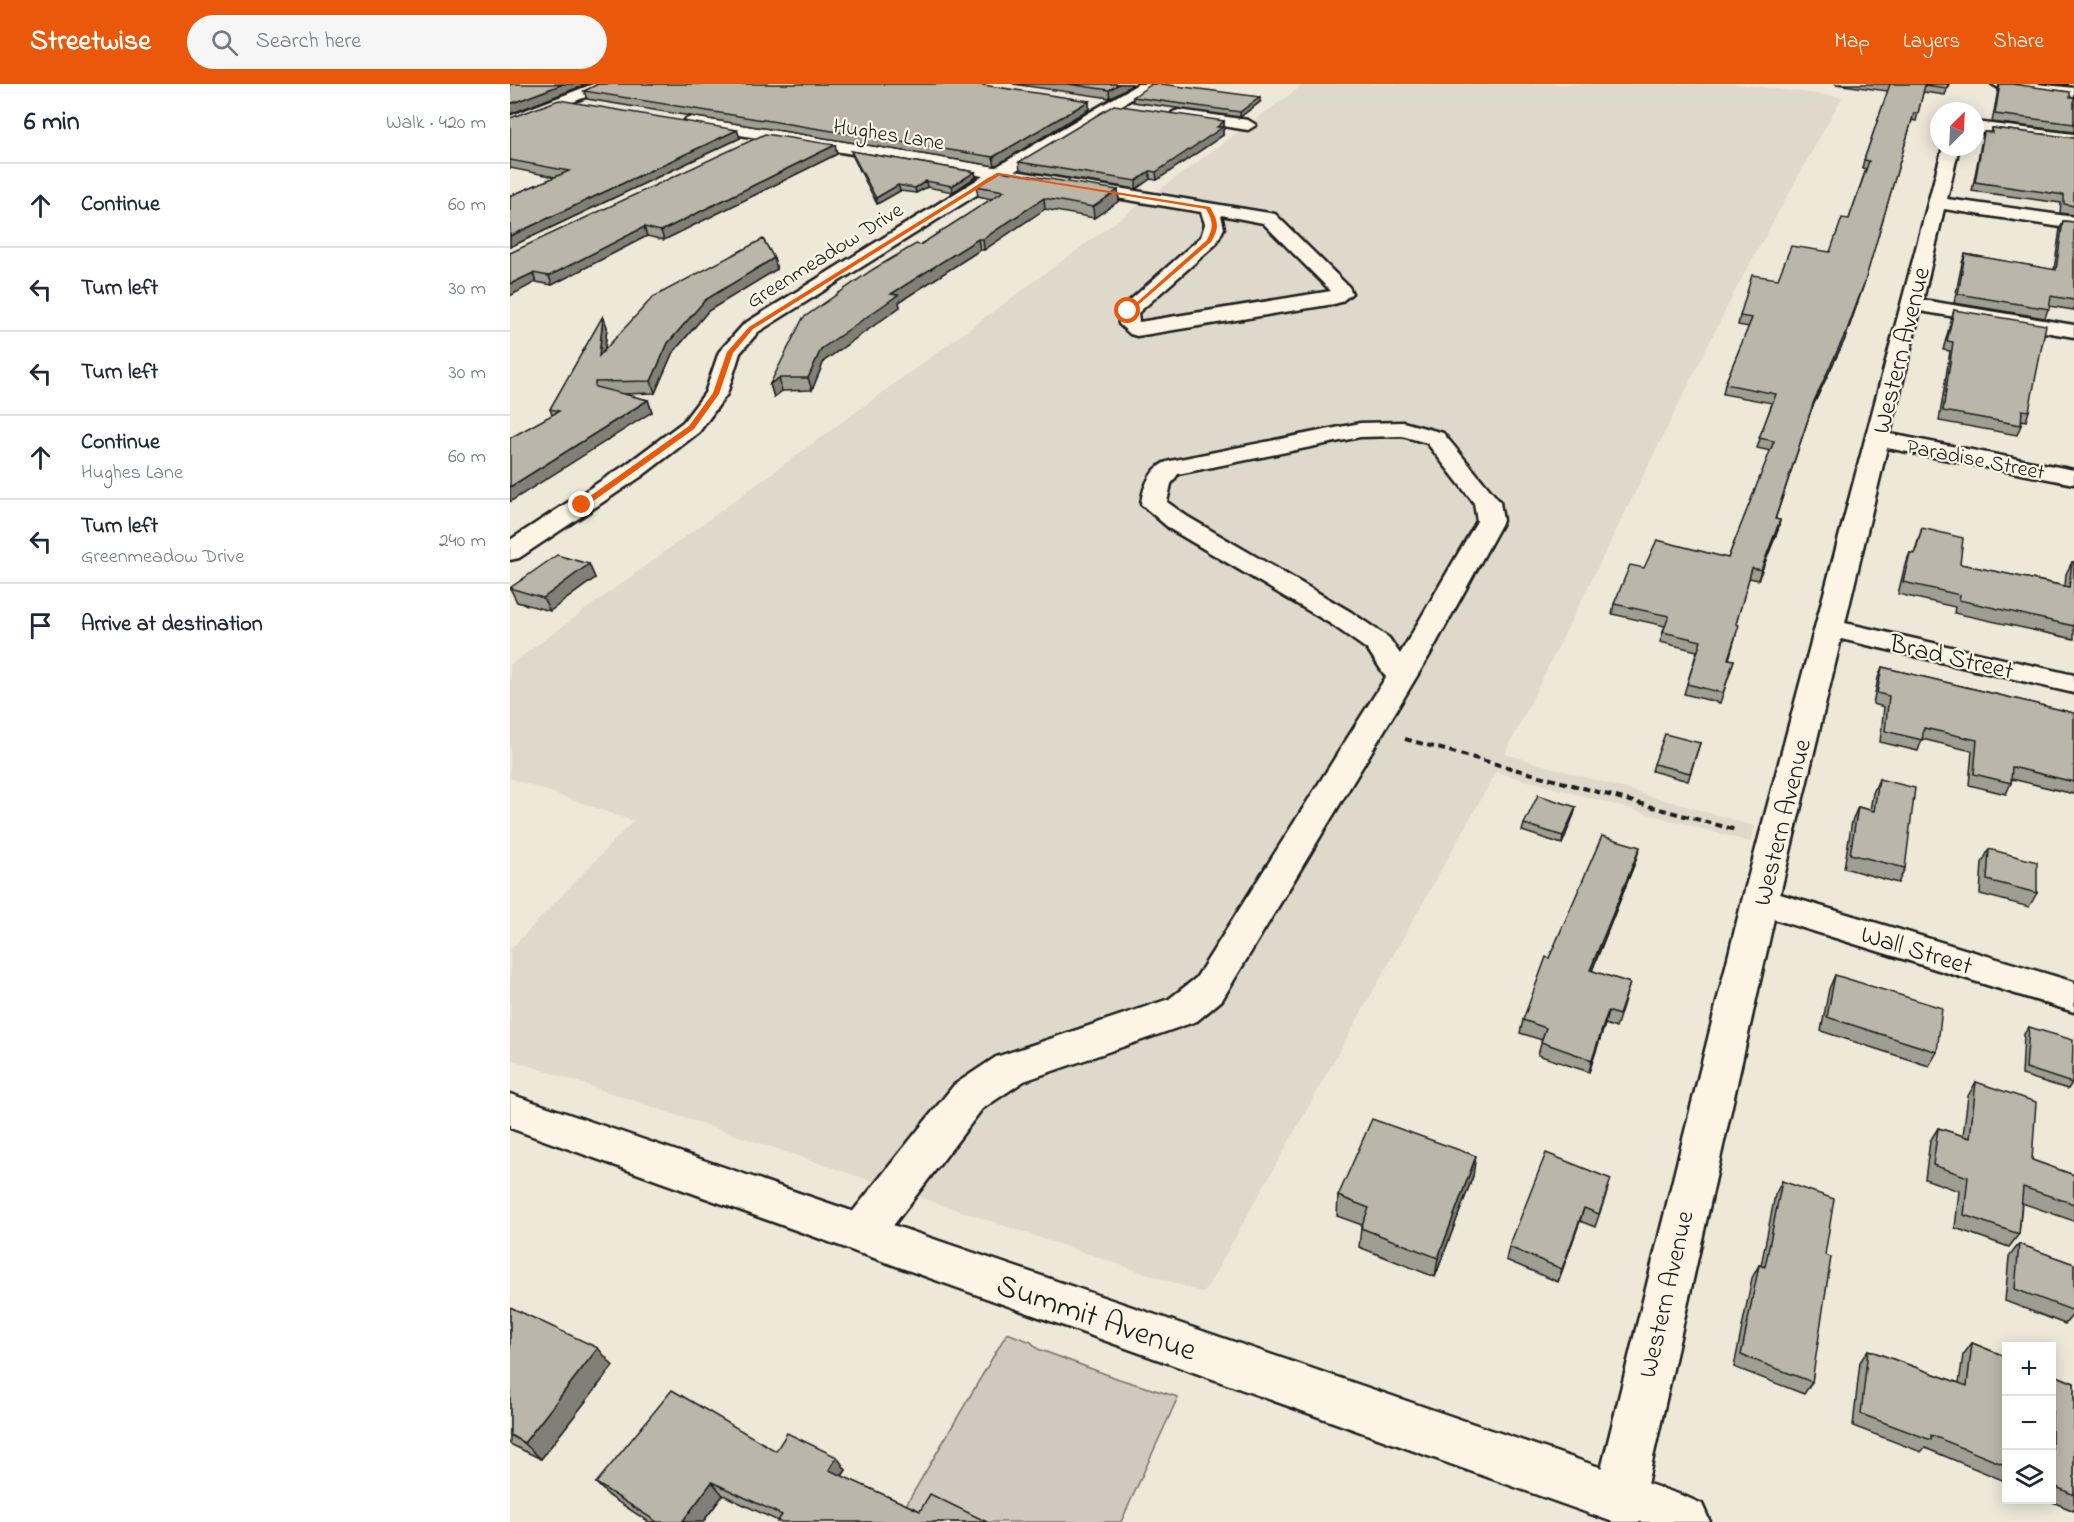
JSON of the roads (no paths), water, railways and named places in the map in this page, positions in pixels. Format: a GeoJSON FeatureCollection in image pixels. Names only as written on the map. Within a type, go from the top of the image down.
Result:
{"type":"FeatureCollection","features":[{"type":"Feature","properties":{"kind":"street"},"geometry":{"type":"LineString","coordinates":[[510,121],[607,84]]}},
{"type":"Feature","properties":{"kind":"street","name":"Greenmeadow Drive"},"geometry":{"type":"LineString","coordinates":[[510,552],[633,471],[691,427],[716,394],[730,352],[751,328],[1111,105],[1149,84]]}},
{"type":"Feature","properties":{"kind":"street"},"geometry":{"type":"LineString","coordinates":[[1999,84],[2074,93]]}},
{"type":"Feature","properties":{"kind":"street"},"geometry":{"type":"LineString","coordinates":[[563,102],[596,107]]}},
{"type":"Feature","properties":{"kind":"street"},"geometry":{"type":"LineString","coordinates":[[1089,102],[1134,108]]}},
{"type":"Feature","properties":{"kind":"street"},"geometry":{"type":"LineString","coordinates":[[1168,113],[1248,125]]}},
{"type":"Feature","properties":{"kind":"street","name":"Hughes Lane"},"geometry":{"type":"LineString","coordinates":[[672,119],[1269,218],[1342,293],[1334,298],[1137,330],[1130,324],[1128,311],[1209,240],[1215,231],[1215,220],[1208,208]]}},
{"type":"Feature","properties":{"kind":"street"},"geometry":{"type":"LineString","coordinates":[[1984,128],[2074,139]]}},
{"type":"Feature","properties":{"kind":"street"},"geometry":{"type":"LineString","coordinates":[[733,150],[765,135]]}},
{"type":"Feature","properties":{"kind":"street","name":"Western Avenue"},"geometry":{"type":"LineString","coordinates":[[1619,1498],[1656,1331],[1760,901],[1949,156]]}},
{"type":"Feature","properties":{"kind":"street"},"geometry":{"type":"LineString","coordinates":[[1937,203],[2074,223]]}},
{"type":"Feature","properties":{"kind":"street"},"geometry":{"type":"LineString","coordinates":[[1912,304],[2074,331]]}},
{"type":"Feature","properties":{"kind":"street"},"geometry":{"type":"LineString","coordinates":[[861,1234],[968,1096],[1010,1069],[1183,1010],[1209,989],[1401,677],[1490,521],[1488,502],[1435,438],[1403,429],[1360,430],[1170,468],[1160,478],[1155,490],[1154,504],[1179,523],[1341,618],[1379,644],[1401,677]]}},
{"type":"Feature","properties":{"kind":"street","name":"Paradise Street"},"geometry":{"type":"LineString","coordinates":[[1877,439],[2074,477]]}},
{"type":"Feature","properties":{"kind":"street","name":"Brad Street"},"geometry":{"type":"LineString","coordinates":[[1830,628],[2074,684]]}},
{"type":"Feature","properties":{"kind":"street","name":"Wall Street"},"geometry":{"type":"LineString","coordinates":[[1760,901],[2074,997]]}},
{"type":"Feature","properties":{"kind":"street","name":"Summit Avenue"},"geometry":{"type":"LineString","coordinates":[[510,1111],[1684,1522]]}}]}
